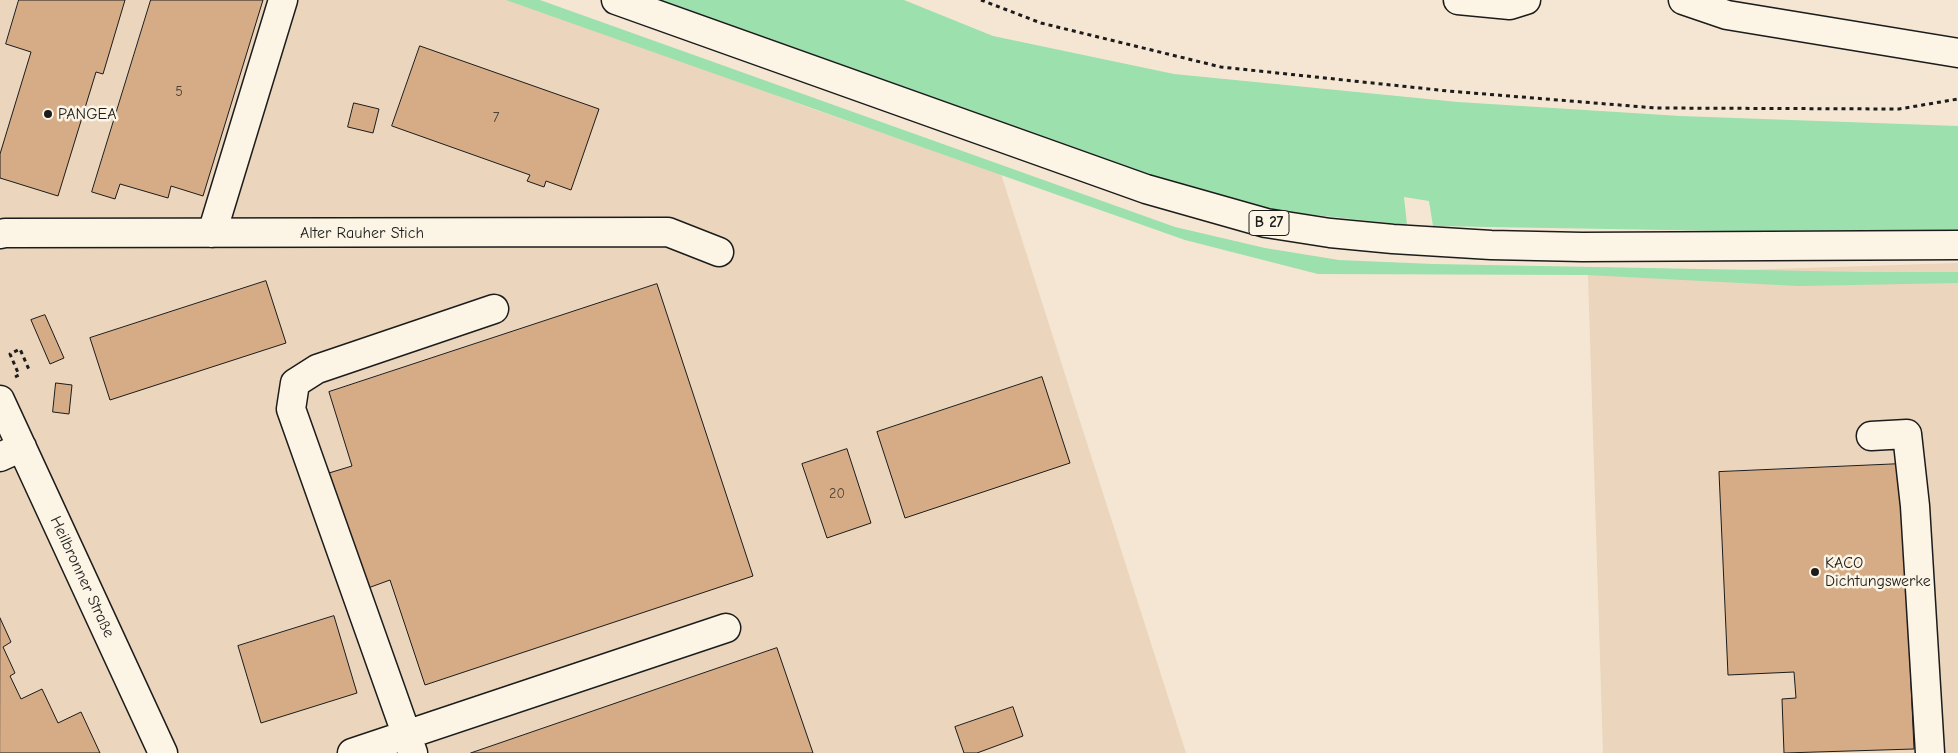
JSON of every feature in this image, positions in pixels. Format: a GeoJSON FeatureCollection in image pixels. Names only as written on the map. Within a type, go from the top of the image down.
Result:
{"type":"FeatureCollection","features":[{"type":"Feature","properties":{"kind":"main road"},"geometry":{"type":"LineString","coordinates":[[212,233],[283,0]]}},
{"type":"Feature","properties":{"kind":"main road","name":"B 27"},"geometry":{"type":"LineString","coordinates":[[616,0],[1146,190],[1266,223],[1330,233],[1492,245],[1582,247],[1958,245]]}},
{"type":"Feature","properties":{"kind":"main road"},"geometry":{"type":"LineString","coordinates":[[1458,0],[1510,5],[1526,0]]}},
{"type":"Feature","properties":{"kind":"main road"},"geometry":{"type":"LineString","coordinates":[[1683,0],[1727,15],[1958,53]]}},
{"type":"Feature","properties":{"kind":"main road","name":"Alter Rauher Stich"},"geometry":{"type":"LineString","coordinates":[[0,234],[668,232],[719,252]]}},
{"type":"Feature","properties":{"kind":"main road"},"geometry":{"type":"LineString","coordinates":[[409,744],[291,409],[295,383],[317,369],[494,309]]}},
{"type":"Feature","properties":{"kind":"main road","name":"Heilbronner Straße"},"geometry":{"type":"LineString","coordinates":[[6,389],[11,452],[163,753]]}},
{"type":"Feature","properties":{"kind":"main road"},"geometry":{"type":"LineString","coordinates":[[1871,436],[1906,434],[1915,506],[1930,753]]}},
{"type":"Feature","properties":{"kind":"main road"},"geometry":{"type":"LineString","coordinates":[[352,753],[409,744],[726,628]]}},
{"type":"Feature","properties":{"kind":"path"},"geometry":{"type":"LineString","coordinates":[[981,0],[1041,24],[1221,67],[1428,89],[1656,108],[1899,109],[1958,100]]}},
{"type":"Feature","properties":{"kind":"path"},"geometry":{"type":"LineString","coordinates":[[6,389],[19,375],[10,354],[20,349],[30,372]]}},
{"type":"Feature","properties":{"kind":"shaded area"},"geometry":{"type":"Polygon","coordinates":[[[0,0],[515,0],[810,108],[1001,174],[1186,753],[0,753],[0,0]]]}},
{"type":"Feature","properties":{"kind":"shaded area"},"geometry":{"type":"Polygon","coordinates":[[[1958,263],[1958,753],[1603,753],[1588,275],[1958,263]]]}},
{"type":"Feature","properties":{"kind":"green space"},"geometry":{"type":"Polygon","coordinates":[[[506,0],[540,0],[1175,227],[1265,248],[1339,260],[1433,264],[1958,272],[1958,283],[1798,286],[1588,275],[1318,274],[1185,240],[506,0]]]}},
{"type":"Feature","properties":{"kind":"green space"},"geometry":{"type":"Polygon","coordinates":[[[655,0],[904,0],[993,36],[1174,74],[1458,102],[1680,116],[1958,126],[1958,233],[1433,226],[1429,201],[1404,197],[1407,225],[1269,210],[1189,189],[655,0]]]}},
{"type":"Feature","properties":{"kind":"building","name":"PANGEA"},"geometry":{"type":"Polygon","coordinates":[[[19,0],[125,0],[103,74],[96,72],[58,196],[0,178],[0,154],[31,52],[6,44],[19,0]]]}},
{"type":"Feature","properties":{"kind":"building"},"geometry":{"type":"Polygon","coordinates":[[[151,0],[263,0],[203,196],[171,186],[168,198],[120,184],[115,199],[92,192],[151,0]]]}},
{"type":"Feature","properties":{"kind":"building"},"geometry":{"type":"Polygon","coordinates":[[[420,46],[599,109],[571,190],[546,181],[544,187],[527,181],[530,175],[392,126],[420,46]]]}},
{"type":"Feature","properties":{"kind":"building"},"geometry":{"type":"Polygon","coordinates":[[[354,103],[379,109],[373,133],[348,127],[354,103]]]}},
{"type":"Feature","properties":{"kind":"building"},"geometry":{"type":"Polygon","coordinates":[[[266,281],[286,343],[110,400],[90,338],[266,281]]]}},
{"type":"Feature","properties":{"kind":"building"},"geometry":{"type":"Polygon","coordinates":[[[657,284],[753,576],[425,685],[390,580],[368,588],[329,473],[352,466],[329,392],[657,284]]]}},
{"type":"Feature","properties":{"kind":"building"},"geometry":{"type":"Polygon","coordinates":[[[45,315],[64,358],[50,364],[31,320],[45,315]]]}},
{"type":"Feature","properties":{"kind":"building"},"geometry":{"type":"Polygon","coordinates":[[[1042,377],[1070,463],[905,518],[877,432],[1042,377]]]}},
{"type":"Feature","properties":{"kind":"building"},"geometry":{"type":"Polygon","coordinates":[[[56,383],[72,385],[69,414],[53,412],[56,383]]]}},
{"type":"Feature","properties":{"kind":"building"},"geometry":{"type":"Polygon","coordinates":[[[847,449],[871,523],[827,538],[802,464],[847,449]]]}},
{"type":"Feature","properties":{"kind":"building","name":"KACO Dichtungswerke"},"geometry":{"type":"Polygon","coordinates":[[[1901,464],[1914,749],[1784,753],[1782,699],[1796,698],[1794,672],[1728,675],[1719,472],[1901,464]]]}},
{"type":"Feature","properties":{"kind":"building"},"geometry":{"type":"Polygon","coordinates":[[[334,616],[357,693],[261,723],[238,646],[334,616]]]}},
{"type":"Feature","properties":{"kind":"building"},"geometry":{"type":"Polygon","coordinates":[[[0,618],[11,642],[3,647],[15,673],[10,676],[21,699],[42,689],[58,723],[81,712],[100,753],[0,753],[0,618]]]}},
{"type":"Feature","properties":{"kind":"building"},"geometry":{"type":"Polygon","coordinates":[[[777,648],[813,753],[471,753],[777,648]]]}},
{"type":"Feature","properties":{"kind":"building"},"geometry":{"type":"Polygon","coordinates":[[[1013,707],[1023,736],[977,753],[964,753],[955,727],[1013,707]]]}},
{"type":"Feature","properties":{"kind":"place","name":"PANGEA"},"geometry":{"type":"Point","coordinates":[48,114]}},
{"type":"Feature","properties":{"kind":"place","name":"KACO Dichtungswerke"},"geometry":{"type":"Point","coordinates":[1815,572]}}]}
